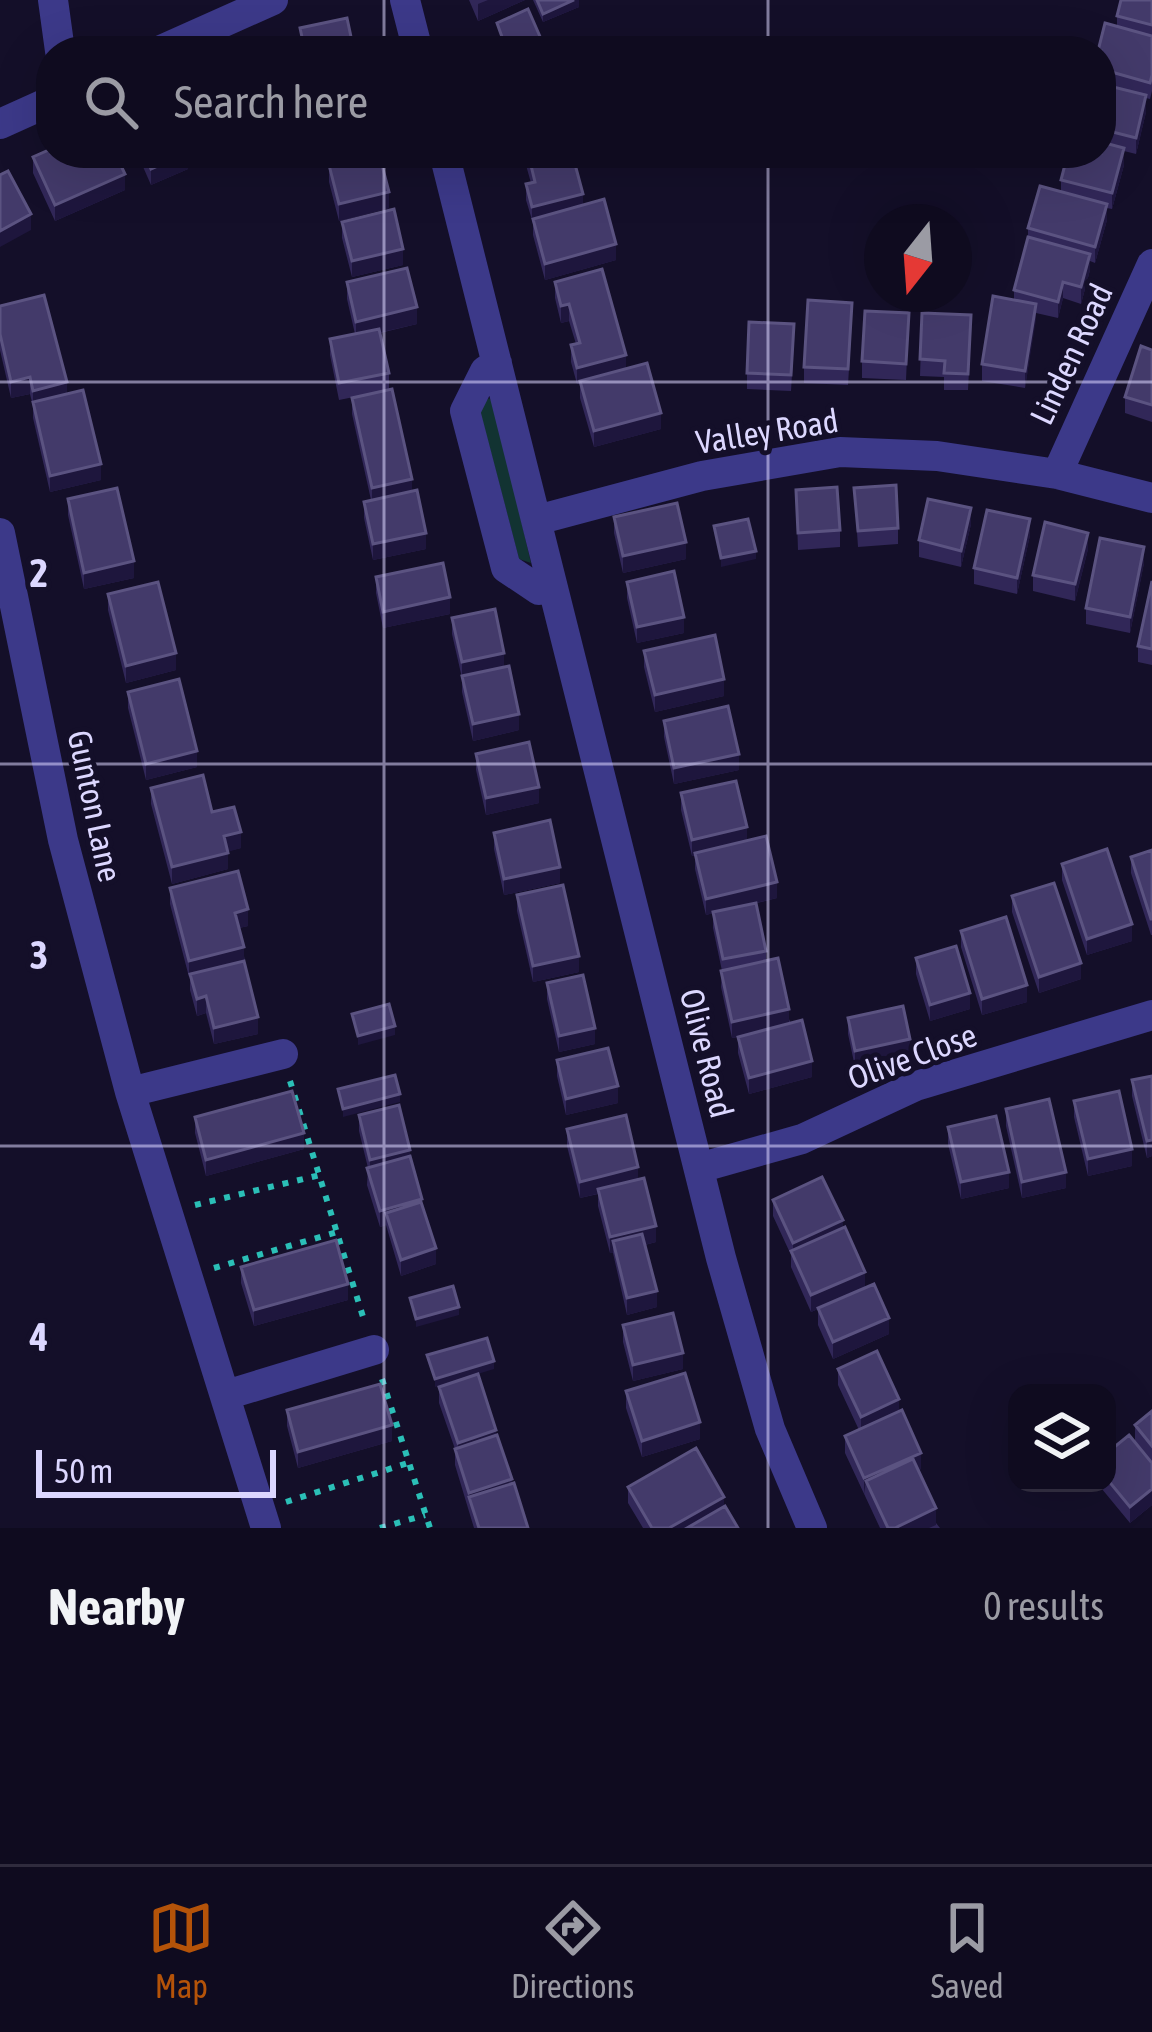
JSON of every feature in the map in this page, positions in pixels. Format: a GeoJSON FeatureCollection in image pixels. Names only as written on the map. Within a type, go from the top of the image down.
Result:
{"type":"FeatureCollection","features":[{"type":"Feature","properties":{"kind":"street"},"geometry":{"type":"LineString","coordinates":[[53,0],[59,36]]}},
{"type":"Feature","properties":{"kind":"street"},"geometry":{"type":"LineString","coordinates":[[193,36],[273,0]]}},
{"type":"Feature","properties":{"kind":"street"},"geometry":{"type":"LineString","coordinates":[[405,0],[414,36]]}},
{"type":"Feature","properties":{"kind":"street"},"geometry":{"type":"LineString","coordinates":[[0,124],[36,108]]}},
{"type":"Feature","properties":{"kind":"street","name":"Olive Road"},"geometry":{"type":"LineString","coordinates":[[447,168],[699,1168],[770,1429],[812,1528]]}},
{"type":"Feature","properties":{"kind":"street","name":"Linden Road"},"geometry":{"type":"LineString","coordinates":[[1057,474],[1152,264]]}},
{"type":"Feature","properties":{"kind":"street"},"geometry":{"type":"LineString","coordinates":[[497,363],[485,371],[465,411],[506,568],[539,590],[553,588]]}},
{"type":"Feature","properties":{"kind":"street","name":"Valley Road"},"geometry":{"type":"LineString","coordinates":[[537,520],[702,476],[840,452],[938,456],[1057,474],[1152,498]]}},
{"type":"Feature","properties":{"kind":"street","name":"Gunton Lane"},"geometry":{"type":"LineString","coordinates":[[0,533],[63,840],[130,1092],[263,1519]]}},
{"type":"Feature","properties":{"kind":"street","name":"Olive Close"},"geometry":{"type":"LineString","coordinates":[[699,1168],[802,1139],[916,1086],[1152,1015]]}},
{"type":"Feature","properties":{"kind":"street"},"geometry":{"type":"LineString","coordinates":[[130,1092],[283,1054]]}},
{"type":"Feature","properties":{"kind":"street"},"geometry":{"type":"LineString","coordinates":[[226,1395],[374,1349]]}},
{"type":"Feature","properties":{"kind":"path"},"geometry":{"type":"LineString","coordinates":[[283,1054],[430,1528]]}},
{"type":"Feature","properties":{"kind":"path"},"geometry":{"type":"LineString","coordinates":[[167,1211],[320,1175]]}},
{"type":"Feature","properties":{"kind":"path"},"geometry":{"type":"LineString","coordinates":[[188,1276],[337,1232]]}},
{"type":"Feature","properties":{"kind":"path"},"geometry":{"type":"LineString","coordinates":[[263,1519],[408,1463]]}},
{"type":"Feature","properties":{"kind":"path"},"geometry":{"type":"LineString","coordinates":[[380,1528],[425,1515]]}},
{"type":"Feature","properties":{"kind":"green space"},"geometry":{"type":"Polygon","coordinates":[[[489,398],[494,403],[531,563],[519,559],[479,408],[489,398]]]}},
{"type":"Feature","properties":{"kind":"building"},"geometry":{"type":"Polygon","coordinates":[[[537,0],[574,0],[543,14],[537,0]]]}},
{"type":"Feature","properties":{"kind":"building"},"geometry":{"type":"Polygon","coordinates":[[[1121,0],[1152,0],[1152,25],[1117,16],[1121,0]]]}},
{"type":"Feature","properties":{"kind":"building"},"geometry":{"type":"Polygon","coordinates":[[[528,9],[540,36],[502,36],[497,23],[528,9]]]}},
{"type":"Feature","properties":{"kind":"building"},"geometry":{"type":"Polygon","coordinates":[[[347,18],[351,36],[302,36],[300,28],[347,18]]]}},
{"type":"Feature","properties":{"kind":"building"},"geometry":{"type":"Polygon","coordinates":[[[1105,23],[1152,36],[1150,83],[1116,73],[1116,36],[1102,36],[1105,23]]]}},
{"type":"Feature","properties":{"kind":"building"},"geometry":{"type":"Polygon","coordinates":[[[1116,88],[1146,95],[1136,138],[1116,133],[1116,88]]]}},
{"type":"Feature","properties":{"kind":"building"},"geometry":{"type":"Polygon","coordinates":[[[1116,146],[1124,148],[1112,193],[1061,180],[1064,168],[1116,168],[1116,146]]]}},
{"type":"Feature","properties":{"kind":"building"},"geometry":{"type":"Polygon","coordinates":[[[38,168],[122,168],[125,174],[55,205],[38,168]]]}},
{"type":"Feature","properties":{"kind":"building"},"geometry":{"type":"Polygon","coordinates":[[[330,168],[383,168],[389,192],[339,204],[330,168]]]}},
{"type":"Feature","properties":{"kind":"building"},"geometry":{"type":"Polygon","coordinates":[[[532,168],[576,168],[583,194],[532,207],[526,184],[535,182],[532,168]]]}},
{"type":"Feature","properties":{"kind":"building"},"geometry":{"type":"Polygon","coordinates":[[[8,171],[31,214],[0,231],[0,175],[8,171]]]}},
{"type":"Feature","properties":{"kind":"building"},"geometry":{"type":"Polygon","coordinates":[[[1040,186],[1107,204],[1095,247],[1028,228],[1040,186]]]}},
{"type":"Feature","properties":{"kind":"building"},"geometry":{"type":"Polygon","coordinates":[[[604,199],[616,244],[545,264],[533,219],[604,199]]]}},
{"type":"Feature","properties":{"kind":"building"},"geometry":{"type":"Polygon","coordinates":[[[394,209],[403,249],[352,261],[342,222],[394,209]]]}},
{"type":"Feature","properties":{"kind":"building"},"geometry":{"type":"Polygon","coordinates":[[[1028,237],[1090,254],[1081,287],[1063,282],[1058,302],[1014,290],[1028,237]]]}},
{"type":"Feature","properties":{"kind":"building"},"geometry":{"type":"Polygon","coordinates":[[[407,268],[417,307],[356,322],[347,282],[407,268]]]}},
{"type":"Feature","properties":{"kind":"building"},"geometry":{"type":"Polygon","coordinates":[[[602,269],[626,355],[577,368],[571,345],[580,343],[569,304],[561,306],[555,282],[602,269]]]}},
{"type":"Feature","properties":{"kind":"building"},"geometry":{"type":"Polygon","coordinates":[[[44,295],[67,382],[33,391],[30,377],[11,382],[0,334],[0,306],[44,295]]]}},
{"type":"Feature","properties":{"kind":"building"},"geometry":{"type":"Polygon","coordinates":[[[993,296],[1036,304],[1025,371],[982,364],[993,296]]]}},
{"type":"Feature","properties":{"kind":"building"},"geometry":{"type":"Polygon","coordinates":[[[808,300],[852,303],[848,369],[804,367],[808,300]]]}},
{"type":"Feature","properties":{"kind":"building"},"geometry":{"type":"Polygon","coordinates":[[[865,312],[909,313],[906,364],[862,361],[865,312]]]}},
{"type":"Feature","properties":{"kind":"building"},"geometry":{"type":"Polygon","coordinates":[[[922,313],[971,315],[968,374],[944,373],[945,361],[920,359],[922,313]]]}},
{"type":"Feature","properties":{"kind":"building"},"geometry":{"type":"Polygon","coordinates":[[[749,322],[794,324],[791,375],[747,373],[749,322]]]}},
{"type":"Feature","properties":{"kind":"building"},"geometry":{"type":"Polygon","coordinates":[[[379,329],[389,373],[339,383],[330,339],[379,329]]]}},
{"type":"Feature","properties":{"kind":"building"},"geometry":{"type":"Polygon","coordinates":[[[1141,346],[1152,350],[1152,405],[1125,397],[1141,346]]]}},
{"type":"Feature","properties":{"kind":"building"},"geometry":{"type":"Polygon","coordinates":[[[647,363],[661,413],[594,431],[580,381],[647,363]]]}},
{"type":"Feature","properties":{"kind":"building"},"geometry":{"type":"Polygon","coordinates":[[[392,389],[412,479],[372,488],[352,398],[392,389]]]}},
{"type":"Feature","properties":{"kind":"building"},"geometry":{"type":"Polygon","coordinates":[[[83,390],[101,464],[50,476],[33,402],[83,390]]]}},
{"type":"Feature","properties":{"kind":"building"},"geometry":{"type":"Polygon","coordinates":[[[896,485],[898,528],[858,531],[854,488],[896,485]]]}},
{"type":"Feature","properties":{"kind":"building"},"geometry":{"type":"Polygon","coordinates":[[[837,487],[840,530],[798,533],[796,490],[837,487]]]}},
{"type":"Feature","properties":{"kind":"building"},"geometry":{"type":"Polygon","coordinates":[[[117,488],[134,561],[84,573],[68,499],[117,488]]]}},
{"type":"Feature","properties":{"kind":"building"},"geometry":{"type":"Polygon","coordinates":[[[417,490],[426,533],[373,544],[364,502],[417,490]]]}},
{"type":"Feature","properties":{"kind":"building"},"geometry":{"type":"Polygon","coordinates":[[[928,499],[971,508],[961,551],[919,540],[928,499]]]}},
{"type":"Feature","properties":{"kind":"building"},"geometry":{"type":"Polygon","coordinates":[[[677,503],[686,542],[623,556],[614,517],[677,503]]]}},
{"type":"Feature","properties":{"kind":"building"},"geometry":{"type":"Polygon","coordinates":[[[987,510],[1030,519],[1017,578],[974,568],[987,510]]]}},
{"type":"Feature","properties":{"kind":"building"},"geometry":{"type":"Polygon","coordinates":[[[748,519],[756,551],[721,558],[714,526],[748,519]]]}},
{"type":"Feature","properties":{"kind":"building"},"geometry":{"type":"Polygon","coordinates":[[[1045,522],[1088,533],[1075,584],[1033,575],[1045,522]]]}},
{"type":"Feature","properties":{"kind":"building"},"geometry":{"type":"Polygon","coordinates":[[[1100,538],[1144,547],[1130,617],[1086,608],[1100,538]]]}},
{"type":"Feature","properties":{"kind":"building"},"geometry":{"type":"Polygon","coordinates":[[[443,563],[450,597],[383,612],[376,577],[443,563]]]}},
{"type":"Feature","properties":{"kind":"building"},"geometry":{"type":"Polygon","coordinates":[[[674,571],[684,617],[637,627],[627,582],[674,571]]]}},
{"type":"Feature","properties":{"kind":"building"},"geometry":{"type":"Polygon","coordinates":[[[1152,581],[1152,649],[1138,646],[1152,581]]]}},
{"type":"Feature","properties":{"kind":"building"},"geometry":{"type":"Polygon","coordinates":[[[158,582],[176,653],[126,666],[108,594],[158,582]]]}},
{"type":"Feature","properties":{"kind":"building"},"geometry":{"type":"Polygon","coordinates":[[[495,609],[504,653],[462,662],[452,618],[495,609]]]}},
{"type":"Feature","properties":{"kind":"building"},"geometry":{"type":"Polygon","coordinates":[[[715,635],[724,679],[655,695],[644,651],[715,635]]]}},
{"type":"Feature","properties":{"kind":"building"},"geometry":{"type":"Polygon","coordinates":[[[509,666],[519,714],[473,724],[462,676],[509,666]]]}},
{"type":"Feature","properties":{"kind":"building"},"geometry":{"type":"Polygon","coordinates":[[[179,679],[197,751],[146,764],[128,692],[179,679]]]}},
{"type":"Feature","properties":{"kind":"building"},"geometry":{"type":"Polygon","coordinates":[[[728,706],[739,754],[674,768],[664,721],[728,706]]]}},
{"type":"Feature","properties":{"kind":"building"},"geometry":{"type":"Polygon","coordinates":[[[529,742],[539,787],[486,798],[476,754],[529,742]]]}},
{"type":"Feature","properties":{"kind":"building"},"geometry":{"type":"Polygon","coordinates":[[[203,775],[212,812],[234,807],[241,832],[224,836],[228,853],[172,867],[151,788],[203,775]]]}},
{"type":"Feature","properties":{"kind":"building"},"geometry":{"type":"Polygon","coordinates":[[[736,781],[747,827],[692,840],[681,793],[736,781]]]}},
{"type":"Feature","properties":{"kind":"building"},"geometry":{"type":"Polygon","coordinates":[[[550,820],[560,867],[504,879],[494,833],[550,820]]]}},
{"type":"Feature","properties":{"kind":"building"},"geometry":{"type":"Polygon","coordinates":[[[766,836],[777,882],[706,899],[695,853],[766,836]]]}},
{"type":"Feature","properties":{"kind":"building"},"geometry":{"type":"Polygon","coordinates":[[[1107,849],[1132,924],[1087,939],[1062,864],[1107,849]]]}},
{"type":"Feature","properties":{"kind":"building"},"geometry":{"type":"Polygon","coordinates":[[[1152,850],[1152,919],[1151,919],[1131,857],[1152,850]]]}},
{"type":"Feature","properties":{"kind":"building"},"geometry":{"type":"Polygon","coordinates":[[[238,871],[248,909],[235,913],[244,947],[189,961],[170,888],[238,871]]]}},
{"type":"Feature","properties":{"kind":"building"},"geometry":{"type":"Polygon","coordinates":[[[1054,883],[1081,963],[1039,977],[1012,896],[1054,883]]]}},
{"type":"Feature","properties":{"kind":"building"},"geometry":{"type":"Polygon","coordinates":[[[563,885],[579,956],[533,966],[517,895],[563,885]]]}},
{"type":"Feature","properties":{"kind":"building"},"geometry":{"type":"Polygon","coordinates":[[[756,903],[766,951],[723,959],[713,912],[756,903]]]}},
{"type":"Feature","properties":{"kind":"building"},"geometry":{"type":"Polygon","coordinates":[[[1006,917],[1027,985],[982,999],[961,931],[1006,917]]]}},
{"type":"Feature","properties":{"kind":"building"},"geometry":{"type":"Polygon","coordinates":[[[956,946],[970,993],[930,1005],[916,958],[956,946]]]}},
{"type":"Feature","properties":{"kind":"building"},"geometry":{"type":"Polygon","coordinates":[[[778,958],[789,1009],[732,1022],[721,971],[778,958]]]}},
{"type":"Feature","properties":{"kind":"building"},"geometry":{"type":"Polygon","coordinates":[[[244,961],[258,1017],[214,1028],[206,996],[197,999],[190,974],[244,961]]]}},
{"type":"Feature","properties":{"kind":"building"},"geometry":{"type":"Polygon","coordinates":[[[583,975],[595,1028],[559,1036],[547,983],[583,975]]]}},
{"type":"Feature","properties":{"kind":"building"},"geometry":{"type":"Polygon","coordinates":[[[389,1004],[395,1026],[358,1036],[352,1014],[389,1004]]]}},
{"type":"Feature","properties":{"kind":"building"},"geometry":{"type":"Polygon","coordinates":[[[903,1006],[910,1039],[855,1051],[848,1018],[903,1006]]]}},
{"type":"Feature","properties":{"kind":"building"},"geometry":{"type":"Polygon","coordinates":[[[802,1020],[812,1061],[749,1078],[738,1037],[802,1020]]]}},
{"type":"Feature","properties":{"kind":"building"},"geometry":{"type":"Polygon","coordinates":[[[608,1048],[618,1086],[566,1099],[557,1060],[608,1048]]]}},
{"type":"Feature","properties":{"kind":"building"},"geometry":{"type":"Polygon","coordinates":[[[395,1075],[400,1094],[343,1109],[338,1089],[395,1075]]]}},
{"type":"Feature","properties":{"kind":"building"},"geometry":{"type":"Polygon","coordinates":[[[1152,1076],[1152,1140],[1147,1141],[1132,1080],[1152,1076]]]}},
{"type":"Feature","properties":{"kind":"building"},"geometry":{"type":"Polygon","coordinates":[[[292,1091],[304,1133],[206,1160],[195,1117],[292,1091]]]}},
{"type":"Feature","properties":{"kind":"building"},"geometry":{"type":"Polygon","coordinates":[[[1119,1091],[1132,1149],[1088,1159],[1074,1101],[1119,1091]]]}},
{"type":"Feature","properties":{"kind":"building"},"geometry":{"type":"Polygon","coordinates":[[[1049,1099],[1066,1172],[1022,1182],[1006,1109],[1049,1099]]]}},
{"type":"Feature","properties":{"kind":"building"},"geometry":{"type":"Polygon","coordinates":[[[399,1105],[410,1150],[370,1160],[359,1115],[399,1105]]]}},
{"type":"Feature","properties":{"kind":"building"},"geometry":{"type":"Polygon","coordinates":[[[626,1115],[638,1167],[580,1182],[567,1129],[626,1115]]]}},
{"type":"Feature","properties":{"kind":"building"},"geometry":{"type":"Polygon","coordinates":[[[996,1116],[1009,1172],[961,1182],[948,1127],[996,1116]]]}},
{"type":"Feature","properties":{"kind":"building"},"geometry":{"type":"Polygon","coordinates":[[[410,1156],[422,1199],[380,1211],[367,1168],[410,1156]]]}},
{"type":"Feature","properties":{"kind":"building"},"geometry":{"type":"Polygon","coordinates":[[[822,1177],[843,1220],[793,1243],[773,1200],[822,1177]]]}},
{"type":"Feature","properties":{"kind":"building"},"geometry":{"type":"Polygon","coordinates":[[[644,1178],[656,1226],[610,1237],[598,1189],[644,1178]]]}},
{"type":"Feature","properties":{"kind":"building"},"geometry":{"type":"Polygon","coordinates":[[[421,1202],[436,1248],[401,1260],[386,1213],[421,1202]]]}},
{"type":"Feature","properties":{"kind":"building"},"geometry":{"type":"Polygon","coordinates":[[[845,1227],[865,1272],[811,1295],[791,1251],[845,1227]]]}},
{"type":"Feature","properties":{"kind":"building"},"geometry":{"type":"Polygon","coordinates":[[[642,1234],[657,1291],[627,1298],[613,1241],[642,1234]]]}},
{"type":"Feature","properties":{"kind":"building"},"geometry":{"type":"Polygon","coordinates":[[[336,1240],[348,1284],[254,1310],[241,1267],[336,1240]]]}},
{"type":"Feature","properties":{"kind":"building"},"geometry":{"type":"Polygon","coordinates":[[[874,1284],[889,1318],[833,1342],[818,1308],[874,1284]]]}},
{"type":"Feature","properties":{"kind":"building"},"geometry":{"type":"Polygon","coordinates":[[[453,1286],[459,1307],[416,1319],[410,1298],[453,1286]]]}},
{"type":"Feature","properties":{"kind":"building"},"geometry":{"type":"Polygon","coordinates":[[[673,1313],[683,1353],[633,1365],[623,1325],[673,1313]]]}},
{"type":"Feature","properties":{"kind":"building"},"geometry":{"type":"Polygon","coordinates":[[[487,1338],[494,1361],[435,1379],[427,1355],[487,1338]]]}},
{"type":"Feature","properties":{"kind":"building"},"geometry":{"type":"Polygon","coordinates":[[[877,1351],[899,1399],[861,1417],[838,1369],[877,1351]]]}},
{"type":"Feature","properties":{"kind":"building"},"geometry":{"type":"Polygon","coordinates":[[[685,1373],[700,1422],[642,1441],[626,1391],[685,1373]]]}},
{"type":"Feature","properties":{"kind":"building"},"geometry":{"type":"Polygon","coordinates":[[[478,1374],[496,1430],[458,1443],[439,1387],[478,1374]]]}},
{"type":"Feature","properties":{"kind":"building"},"geometry":{"type":"Polygon","coordinates":[[[380,1384],[392,1425],[298,1452],[287,1410],[380,1384]]]}},
{"type":"Feature","properties":{"kind":"building"},"geometry":{"type":"Polygon","coordinates":[[[902,1410],[921,1453],[864,1478],[845,1436],[902,1410]]]}},
{"type":"Feature","properties":{"kind":"building"},"geometry":{"type":"Polygon","coordinates":[[[1152,1411],[1152,1446],[1135,1425],[1152,1411]]]}},
{"type":"Feature","properties":{"kind":"building"},"geometry":{"type":"Polygon","coordinates":[[[497,1435],[512,1479],[469,1493],[455,1449],[497,1435]]]}},
{"type":"Feature","properties":{"kind":"building"},"geometry":{"type":"Polygon","coordinates":[[[1129,1435],[1152,1463],[1152,1489],[1130,1507],[1116,1490],[1116,1446],[1129,1435]]]}},
{"type":"Feature","properties":{"kind":"building"},"geometry":{"type":"Polygon","coordinates":[[[696,1448],[724,1497],[669,1528],[652,1528],[628,1487],[696,1448]]]}},
{"type":"Feature","properties":{"kind":"building"},"geometry":{"type":"Polygon","coordinates":[[[913,1459],[936,1508],[888,1528],[866,1481],[913,1459]]]}},
{"type":"Feature","properties":{"kind":"building"},"geometry":{"type":"Polygon","coordinates":[[[514,1483],[528,1528],[479,1528],[469,1497],[514,1483]]]}},
{"type":"Feature","properties":{"kind":"building"},"geometry":{"type":"Polygon","coordinates":[[[725,1506],[738,1528],[687,1528],[725,1506]]]}}]}
